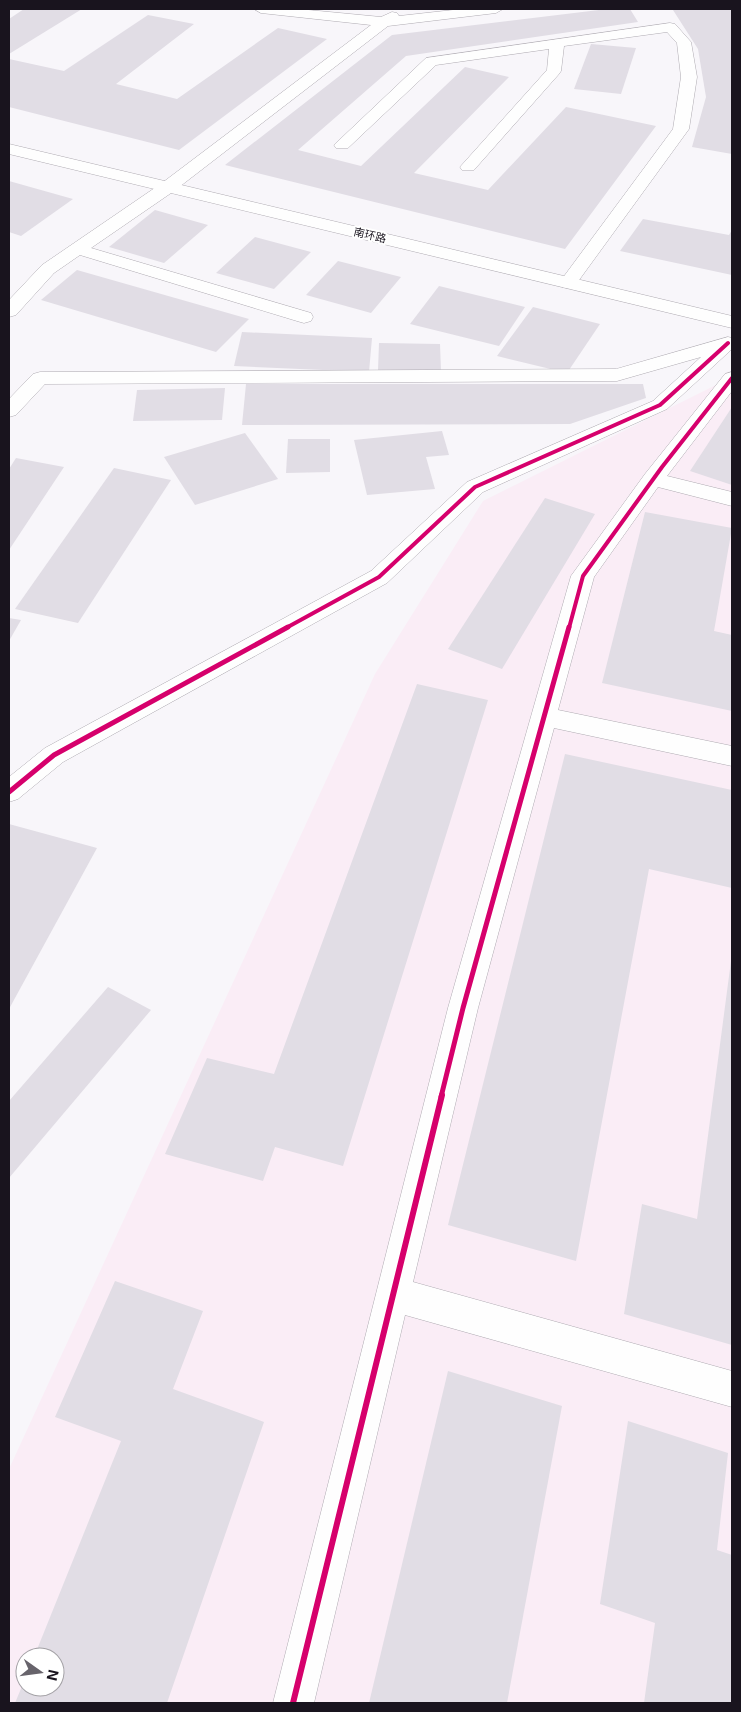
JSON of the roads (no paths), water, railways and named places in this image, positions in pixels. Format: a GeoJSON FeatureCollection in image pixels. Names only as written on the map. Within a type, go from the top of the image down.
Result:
{"type":"FeatureCollection","features":[{"type":"Feature","properties":{"kind":"street"},"geometry":{"type":"LineString","coordinates":[[261,9],[384,22],[496,9]]}},
{"type":"Feature","properties":{"kind":"street"},"geometry":{"type":"LineString","coordinates":[[9,311],[48,269],[174,182],[402,9]]}},
{"type":"Feature","properties":{"kind":"street"},"geometry":{"type":"LineString","coordinates":[[342,145],[432,61],[670,26],[684,42],[689,77],[681,129],[572,277]]}},
{"type":"Feature","properties":{"kind":"street"},"geometry":{"type":"LineString","coordinates":[[468,167],[554,71],[557,43]]}},
{"type":"Feature","properties":{"kind":"street","name":"南环路"},"geometry":{"type":"LineString","coordinates":[[9,136],[174,182]]}},
{"type":"Feature","properties":{"kind":"street","name":"南环路"},"geometry":{"type":"LineString","coordinates":[[9,149],[174,182],[572,277],[732,308]]}},
{"type":"Feature","properties":{"kind":"street"},"geometry":{"type":"LineString","coordinates":[[77,249],[304,317]]}},
{"type":"Feature","properties":{"kind":"street","name":"南环路"},"geometry":{"type":"LineString","coordinates":[[572,277],[731,335]]}},
{"type":"Feature","properties":{"kind":"street"},"geometry":{"type":"LineString","coordinates":[[9,411],[40,378],[617,375],[731,335]]}},
{"type":"Feature","properties":{"kind":"street"},"geometry":{"type":"LineString","coordinates":[[9,792],[54,755],[379,577],[475,486],[660,405],[731,335]]}},
{"type":"Feature","properties":{"kind":"street"},"geometry":{"type":"LineString","coordinates":[[294,1703],[463,1008],[583,576],[653,479],[732,378]]}},
{"type":"Feature","properties":{"kind":"street"},"geometry":{"type":"LineString","coordinates":[[653,479],[732,499]]}},
{"type":"Feature","properties":{"kind":"street"},"geometry":{"type":"LineString","coordinates":[[544,716],[732,756]]}},
{"type":"Feature","properties":{"kind":"street"},"geometry":{"type":"LineString","coordinates":[[394,1294],[732,1389]]}}]}
